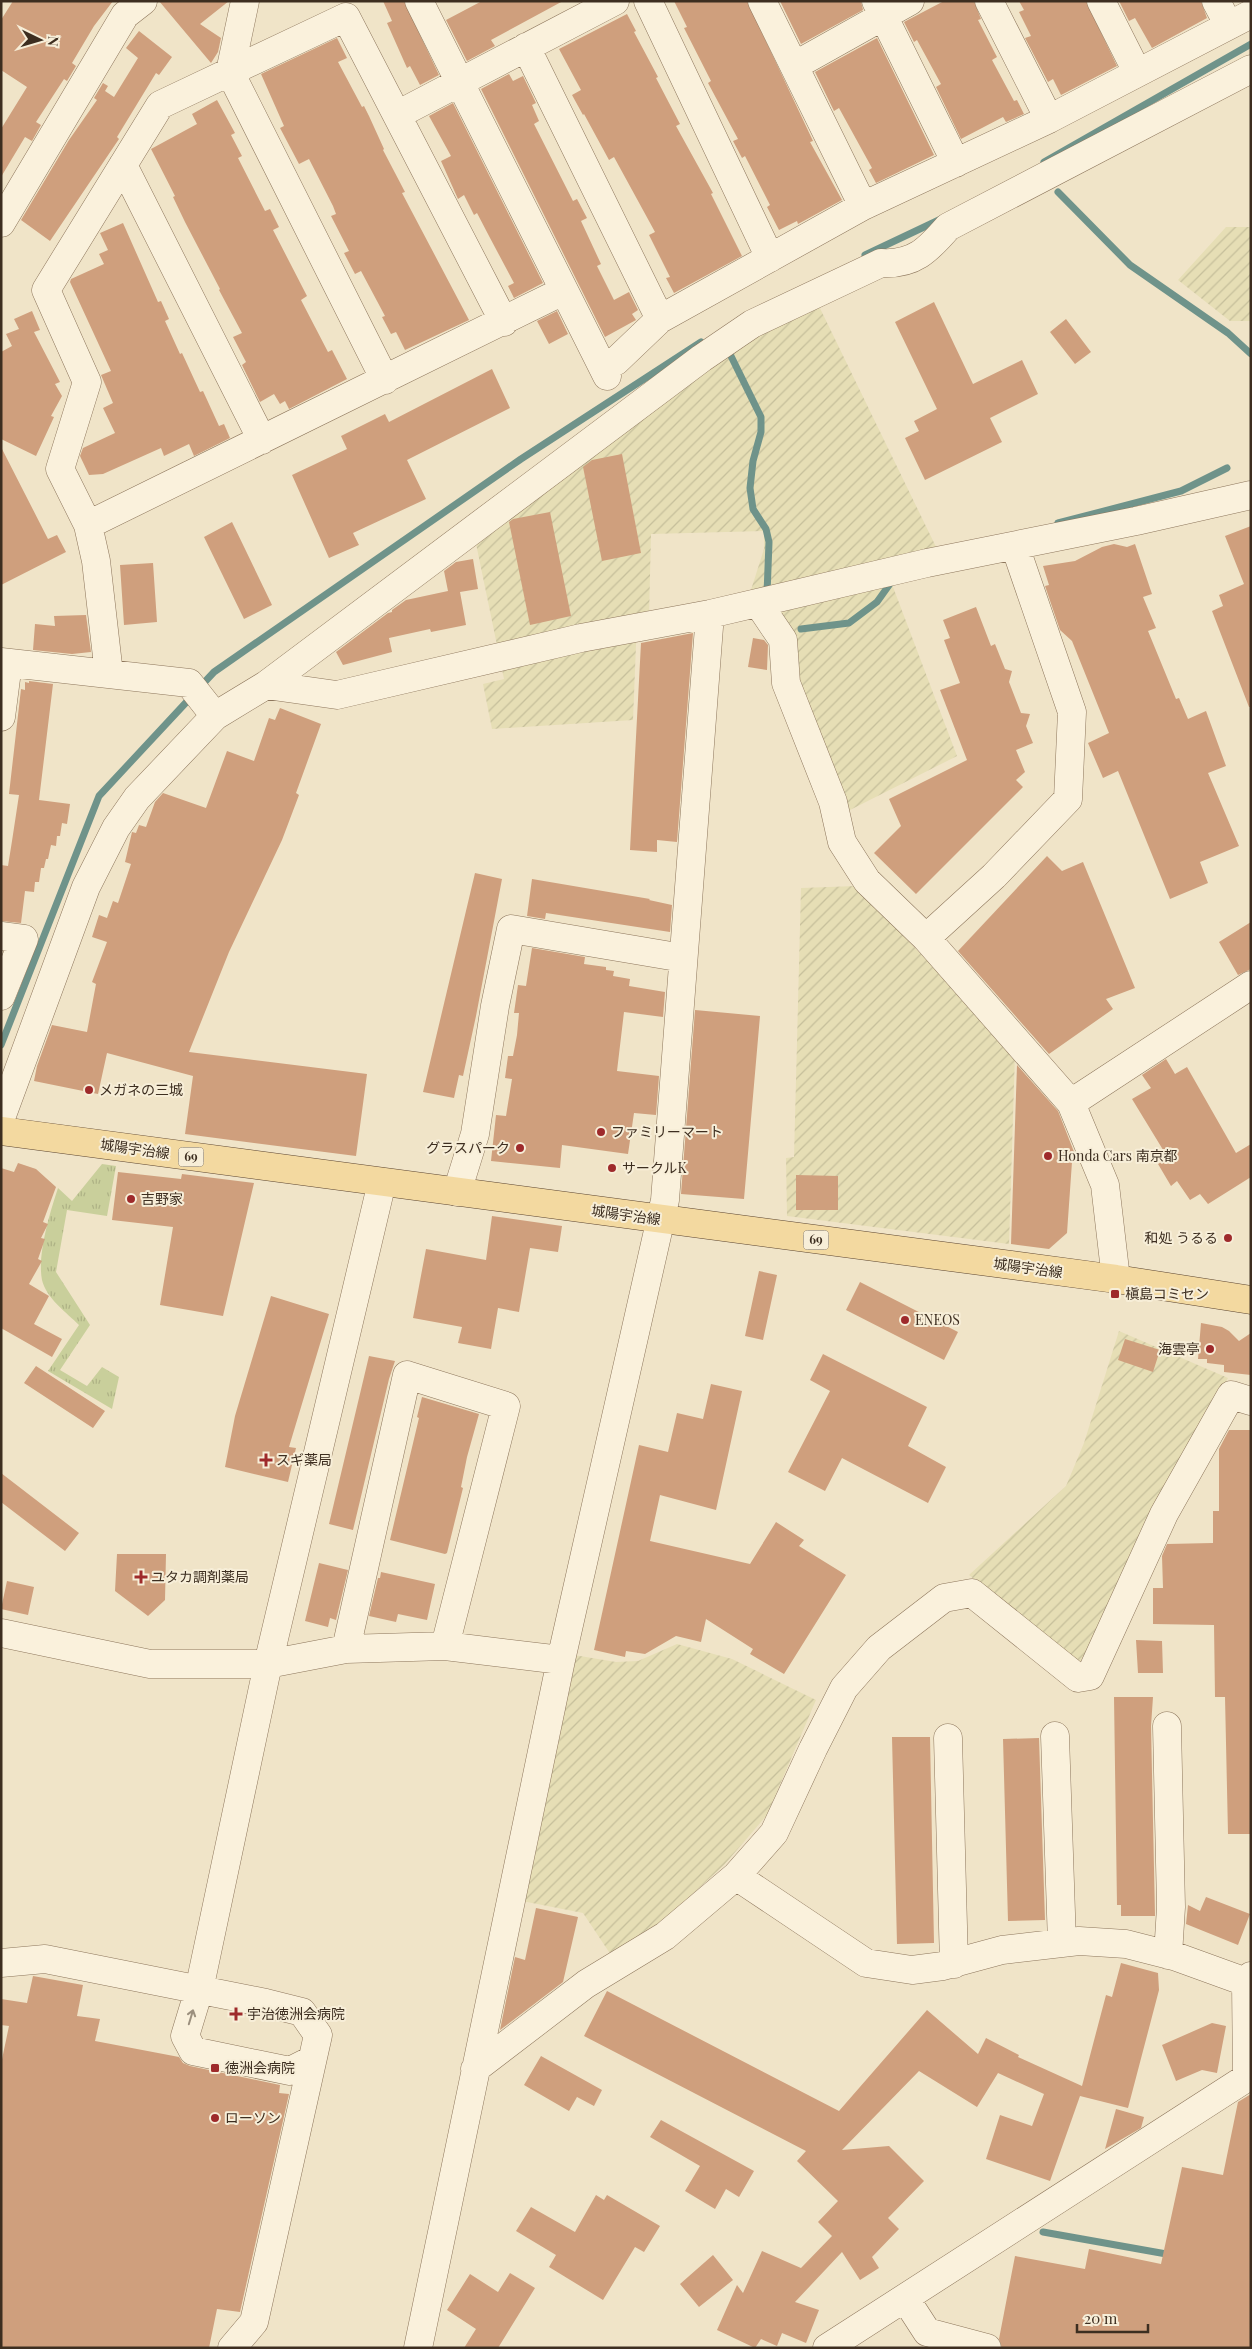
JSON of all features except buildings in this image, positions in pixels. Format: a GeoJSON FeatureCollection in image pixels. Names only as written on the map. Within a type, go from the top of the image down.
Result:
{"type":"FeatureCollection","features":[{"type":"Feature","properties":{"kind":"main road","name":"城陽宇治線"},"geometry":{"type":"LineString","coordinates":[[1,1131],[1116,1279],[1251,1300]]}},
{"type":"Feature","properties":{"kind":"street"},"geometry":{"type":"LineString","coordinates":[[1,223],[125,15],[143,1]]}},
{"type":"Feature","properties":{"kind":"street"},"geometry":{"type":"LineString","coordinates":[[245,1],[230,72],[386,380]]}},
{"type":"Feature","properties":{"kind":"street"},"geometry":{"type":"LineString","coordinates":[[419,1],[459,82],[611,368],[660,318],[863,206],[1048,119],[1136,72],[1232,13]]}},
{"type":"Feature","properties":{"kind":"street"},"geometry":{"type":"LineString","coordinates":[[397,115],[615,1]]}},
{"type":"Feature","properties":{"kind":"street"},"geometry":{"type":"LineString","coordinates":[[648,1],[770,258]]}},
{"type":"Feature","properties":{"kind":"street"},"geometry":{"type":"LineString","coordinates":[[762,1],[863,206]]}},
{"type":"Feature","properties":{"kind":"street"},"geometry":{"type":"LineString","coordinates":[[794,66],[880,9],[910,1]]}},
{"type":"Feature","properties":{"kind":"street"},"geometry":{"type":"LineString","coordinates":[[989,1],[1048,119]]}},
{"type":"Feature","properties":{"kind":"street"},"geometry":{"type":"LineString","coordinates":[[1101,1],[1136,72]]}},
{"type":"Feature","properties":{"kind":"street"},"geometry":{"type":"LineString","coordinates":[[880,9],[956,163]]}},
{"type":"Feature","properties":{"kind":"street"},"geometry":{"type":"LineString","coordinates":[[109,674],[96,561],[88,525],[60,469],[87,382],[46,290],[160,105],[346,17],[504,322]]}},
{"type":"Feature","properties":{"kind":"street"},"geometry":{"type":"LineString","coordinates":[[526,48],[660,318]]}},
{"type":"Feature","properties":{"kind":"street"},"geometry":{"type":"LineString","coordinates":[[1,1118],[86,887],[116,828],[137,798],[213,712],[266,685],[694,364],[752,324],[881,262],[896,264],[926,252],[948,227],[1251,69]]}},
{"type":"Feature","properties":{"kind":"street"},"geometry":{"type":"LineString","coordinates":[[123,165],[262,440]]}},
{"type":"Feature","properties":{"kind":"street"},"geometry":{"type":"LineString","coordinates":[[88,525],[504,322],[551,297]]}},
{"type":"Feature","properties":{"kind":"street"},"geometry":{"type":"LineString","coordinates":[[266,685],[337,695],[581,638],[710,614],[927,563],[1251,495]]}},
{"type":"Feature","properties":{"kind":"street"},"geometry":{"type":"LineString","coordinates":[[926,938],[994,876],[1068,799],[1072,712],[1015,546]]}},
{"type":"Feature","properties":{"kind":"street"},"geometry":{"type":"LineString","coordinates":[[758,603],[783,640],[786,683],[833,802],[842,842],[867,881],[926,938],[1071,1103],[1105,1185],[1116,1279]]}},
{"type":"Feature","properties":{"kind":"street"},"geometry":{"type":"LineString","coordinates":[[418,2348],[561,1660],[665,1200],[710,614]]}},
{"type":"Feature","properties":{"kind":"street"},"geometry":{"type":"LineString","coordinates":[[1,717],[5,662],[189,683],[213,712]]}},
{"type":"Feature","properties":{"kind":"street"},"geometry":{"type":"LineString","coordinates":[[457,1192],[475,1134],[495,1006],[511,929],[683,958]]}},
{"type":"Feature","properties":{"kind":"street"},"geometry":{"type":"LineString","coordinates":[[1,936],[24,939],[1,996]]}},
{"type":"Feature","properties":{"kind":"street"},"geometry":{"type":"LineString","coordinates":[[1071,1103],[1251,985]]}},
{"type":"Feature","properties":{"kind":"street"},"geometry":{"type":"LineString","coordinates":[[312,2060],[290,2071],[193,2051],[185,2036],[199,1990],[268,1664],[382,1182]]}},
{"type":"Feature","properties":{"kind":"street"},"geometry":{"type":"LineString","coordinates":[[346,1649],[407,1375],[506,1406],[445,1646]]}},
{"type":"Feature","properties":{"kind":"street"},"geometry":{"type":"LineString","coordinates":[[475,2069],[586,1984],[664,1936],[736,1876],[774,1833],[813,1748],[844,1688],[879,1648],[944,1598],[972,1593],[1078,1678],[1090,1676],[1164,1514],[1231,1395],[1251,1401]]}},
{"type":"Feature","properties":{"kind":"street"},"geometry":{"type":"LineString","coordinates":[[1,1633],[150,1664],[268,1664],[346,1649],[445,1646],[561,1660]]}},
{"type":"Feature","properties":{"kind":"street"},"geometry":{"type":"LineString","coordinates":[[1167,1726],[1171,1907],[1168,1954]]}},
{"type":"Feature","properties":{"kind":"street"},"geometry":{"type":"LineString","coordinates":[[1055,1736],[1062,1943]]}},
{"type":"Feature","properties":{"kind":"street"},"geometry":{"type":"LineString","coordinates":[[948,1738],[954,1964]]}},
{"type":"Feature","properties":{"kind":"street"},"geometry":{"type":"LineString","coordinates":[[736,1876],[866,1963],[912,1970],[954,1964],[1002,1950],[1079,1940],[1126,1944],[1168,1954],[1248,1979],[1249,2076],[827,2348]]}},
{"type":"Feature","properties":{"kind":"street"},"geometry":{"type":"LineString","coordinates":[[1,1963],[45,1959],[302,2012],[318,2035],[254,2322],[232,2348]]}},
{"type":"Feature","properties":{"kind":"street"},"geometry":{"type":"LineString","coordinates":[[905,2298],[927,2332],[986,2348]]}},
{"type":"Feature","properties":{"kind":"shaded area"},"geometry":{"type":"Polygon","coordinates":[[[1226,227],[1251,227],[1251,321],[1230,321],[1178,280],[1226,227]]]}},
{"type":"Feature","properties":{"kind":"shaded area"},"geometry":{"type":"Polygon","coordinates":[[[816,300],[939,553],[750,593],[764,549],[764,531],[651,534],[649,617],[637,620],[633,720],[492,729],[483,684],[504,679],[474,534],[719,351],[816,300]]]}},
{"type":"Feature","properties":{"kind":"shaded area"},"geometry":{"type":"Polygon","coordinates":[[[890,579],[957,756],[844,813],[773,605],[890,579]]]}},
{"type":"Feature","properties":{"kind":"shaded area"},"geometry":{"type":"Polygon","coordinates":[[[856,886],[1015,1053],[1009,1244],[787,1216],[786,1158],[794,1157],[801,888],[856,886]]]}},
{"type":"Feature","properties":{"kind":"shaded area"},"geometry":{"type":"Polygon","coordinates":[[[1119,1331],[1228,1378],[1154,1509],[1116,1600],[1079,1664],[969,1575],[1066,1486],[1084,1443],[1119,1331]]]}},
{"type":"Feature","properties":{"kind":"shaded area"},"geometry":{"type":"Polygon","coordinates":[[[677,1644],[732,1659],[816,1700],[767,1815],[724,1865],[661,1923],[611,1955],[583,1913],[522,1901],[574,1655],[616,1662],[638,1661],[677,1644]]]}},
{"type":"Feature","properties":{"kind":"green space"},"geometry":{"type":"Polygon","coordinates":[[[102,1164],[116,1166],[107,1216],[67,1210],[56,1272],[90,1325],[60,1370],[87,1386],[102,1367],[119,1377],[112,1409],[48,1371],[79,1325],[48,1293],[44,1287],[41,1270],[45,1234],[58,1188],[72,1201],[102,1164]]]}},
{"type":"Feature","properties":{"kind":"waterway"},"geometry":{"type":"LineString","coordinates":[[1044,162],[1251,44]]}},
{"type":"Feature","properties":{"kind":"waterway"},"geometry":{"type":"LineString","coordinates":[[1058,192],[1130,265],[1228,333],[1251,354]]}},
{"type":"Feature","properties":{"kind":"waterway"},"geometry":{"type":"LineString","coordinates":[[865,255],[941,219]]}},
{"type":"Feature","properties":{"kind":"waterway"},"geometry":{"type":"LineString","coordinates":[[200,687],[214,672],[521,459],[701,342]]}},
{"type":"Feature","properties":{"kind":"waterway"},"geometry":{"type":"LineString","coordinates":[[728,350],[761,417],[761,432],[753,461],[750,488],[753,509],[766,529],[769,542],[767,594]]}},
{"type":"Feature","properties":{"kind":"waterway"},"geometry":{"type":"LineString","coordinates":[[1058,523],[1181,491],[1227,468]]}},
{"type":"Feature","properties":{"kind":"waterway"},"geometry":{"type":"LineString","coordinates":[[801,629],[849,623],[877,602],[892,581]]}},
{"type":"Feature","properties":{"kind":"waterway"},"geometry":{"type":"LineString","coordinates":[[1,1045],[99,796],[193,695]]}},
{"type":"Feature","properties":{"kind":"waterway"},"geometry":{"type":"LineString","coordinates":[[1043,2232],[1172,2255]]}},
{"type":"Feature","properties":{"kind":"place","name":"メガネの三城"},"geometry":{"type":"Point","coordinates":[89,1090]}},
{"type":"Feature","properties":{"kind":"place","name":"ファミリーマート"},"geometry":{"type":"Point","coordinates":[601,1132]}},
{"type":"Feature","properties":{"kind":"place","name":"グラスパーク"},"geometry":{"type":"Point","coordinates":[520,1148]}},
{"type":"Feature","properties":{"kind":"place","name":"Honda Cars 南京都"},"geometry":{"type":"Point","coordinates":[1048,1156]}},
{"type":"Feature","properties":{"kind":"place","name":"サークルK"},"geometry":{"type":"Point","coordinates":[612,1168]}},
{"type":"Feature","properties":{"kind":"place","name":"吉野家"},"geometry":{"type":"Point","coordinates":[131,1199]}},
{"type":"Feature","properties":{"kind":"place","name":"和処 うるる"},"geometry":{"type":"Point","coordinates":[1228,1238]}},
{"type":"Feature","properties":{"kind":"place","name":"槇島コミセン"},"geometry":{"type":"Point","coordinates":[1115,1294]}},
{"type":"Feature","properties":{"kind":"place","name":"ENEOS"},"geometry":{"type":"Point","coordinates":[905,1320]}},
{"type":"Feature","properties":{"kind":"place","name":"海雲亭"},"geometry":{"type":"Point","coordinates":[1210,1349]}},
{"type":"Feature","properties":{"kind":"place","name":"スギ薬局"},"geometry":{"type":"Point","coordinates":[266,1460]}},
{"type":"Feature","properties":{"kind":"place","name":"ユタカ調剤薬局"},"geometry":{"type":"Point","coordinates":[141,1577]}},
{"type":"Feature","properties":{"kind":"place","name":"宇治徳洲会病院"},"geometry":{"type":"Point","coordinates":[236,2014]}},
{"type":"Feature","properties":{"kind":"place","name":"徳洲会病院"},"geometry":{"type":"Point","coordinates":[215,2068]}},
{"type":"Feature","properties":{"kind":"place","name":"ローソン"},"geometry":{"type":"Point","coordinates":[215,2118]}}]}
